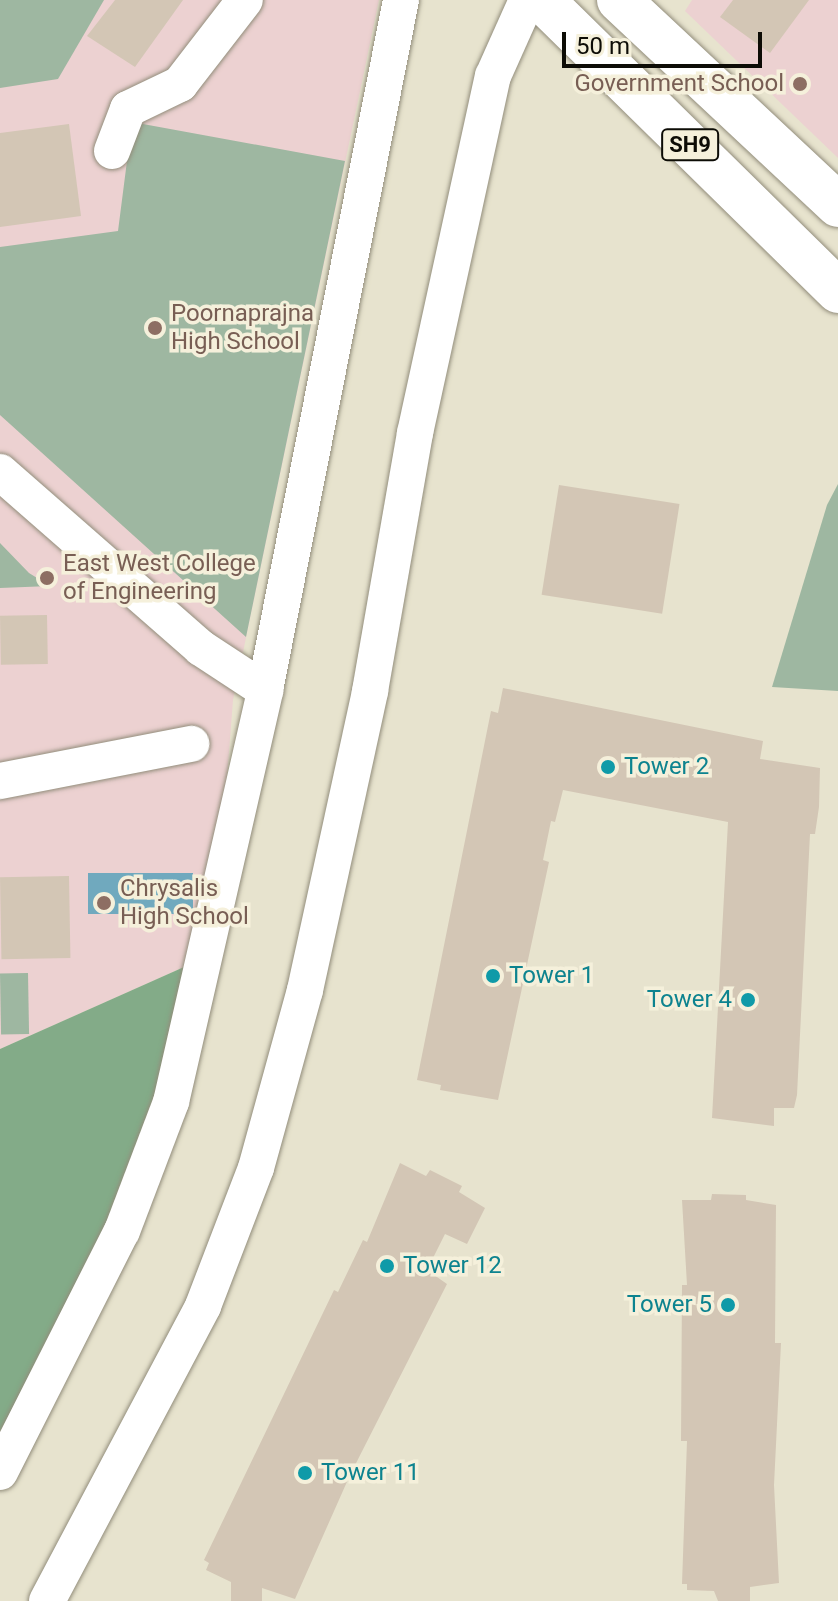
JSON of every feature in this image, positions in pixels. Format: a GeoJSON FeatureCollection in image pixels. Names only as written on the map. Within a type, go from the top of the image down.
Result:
{"type":"FeatureCollection","features":[{"type":"Feature","properties":{"kind":"main road","name":"SH9"},"geometry":{"type":"LineString","coordinates":[[542,0],[838,291]]}},
{"type":"Feature","properties":{"kind":"main road","name":"SH9"},"geometry":{"type":"LineString","coordinates":[[623,1],[834,193]]}},
{"type":"Feature","properties":{"kind":"street"},"geometry":{"type":"LineString","coordinates":[[112,151],[128,109],[180,84],[245,0]]}},
{"type":"Feature","properties":{"kind":"street"},"geometry":{"type":"LineString","coordinates":[[0,1472],[122,1231],[171,1102],[265,690],[401,0]]}},
{"type":"Feature","properties":{"kind":"street"},"geometry":{"type":"LineString","coordinates":[[47,1601],[203,1306],[256,1168],[305,990],[364,721],[415,433],[493,76],[527,0]]}},
{"type":"Feature","properties":{"kind":"street"},"geometry":{"type":"LineString","coordinates":[[0,472],[201,648],[265,690]]}},
{"type":"Feature","properties":{"kind":"street"},"geometry":{"type":"LineString","coordinates":[[9,775],[191,744]]}},
{"type":"Feature","properties":{"kind":"shaded area","name":"Poornaprajna High School"},"geometry":{"type":"Polygon","coordinates":[[[0,0],[379,0],[233,700],[222,843],[193,963],[0,1049],[0,0]]]}},
{"type":"Feature","properties":{"kind":"shaded area","name":"Government School"},"geometry":{"type":"Polygon","coordinates":[[[692,0],[838,0],[838,158],[685,11],[692,0]]]}},
{"type":"Feature","properties":{"kind":"green space"},"geometry":{"type":"Polygon","coordinates":[[[0,0],[104,0],[58,79],[0,88],[0,0]]]}},
{"type":"Feature","properties":{"kind":"green space"},"geometry":{"type":"Polygon","coordinates":[[[132,122],[345,161],[246,637],[0,415],[0,247],[118,231],[132,122]]]}},
{"type":"Feature","properties":{"kind":"green space"},"geometry":{"type":"Polygon","coordinates":[[[838,484],[838,691],[772,687],[827,505],[838,484]]]}},
{"type":"Feature","properties":{"kind":"green space"},"geometry":{"type":"Polygon","coordinates":[[[0,543],[29,573],[50,586],[0,588],[0,543]]]}},
{"type":"Feature","properties":{"kind":"green space"},"geometry":{"type":"Polygon","coordinates":[[[193,963],[157,1100],[106,1231],[0,1432],[0,1049],[193,963]]]}},
{"type":"Feature","properties":{"kind":"green space"},"geometry":{"type":"Polygon","coordinates":[[[0,973],[28,973],[29,1034],[1,1034],[0,973]]]}},
{"type":"Feature","properties":{"kind":"water"},"geometry":{"type":"Polygon","coordinates":[[[88,873],[193,873],[193,914],[88,914],[88,873]]]}},
{"type":"Feature","properties":{"kind":"building"},"geometry":{"type":"Polygon","coordinates":[[[115,0],[183,0],[135,67],[87,36],[115,0]]]}},
{"type":"Feature","properties":{"kind":"building"},"geometry":{"type":"Polygon","coordinates":[[[733,0],[809,0],[770,53],[720,17],[733,0]]]}},
{"type":"Feature","properties":{"kind":"building"},"geometry":{"type":"Polygon","coordinates":[[[69,124],[81,216],[0,227],[0,133],[69,124]]]}},
{"type":"Feature","properties":{"kind":"building"},"geometry":{"type":"Polygon","coordinates":[[[559,485],[679,504],[662,614],[542,595],[559,485]]]}},
{"type":"Feature","properties":{"kind":"building"},"geometry":{"type":"Polygon","coordinates":[[[47,615],[48,664],[1,665],[0,616],[47,615]]]}},
{"type":"Feature","properties":{"kind":"building"},"geometry":{"type":"Polygon","coordinates":[[[503,688],[763,741],[760,759],[820,768],[815,834],[810,834],[797,1095],[794,1108],[774,1108],[774,1126],[712,1118],[728,822],[563,790],[555,822],[551,821],[543,860],[549,862],[498,1100],[440,1090],[441,1085],[417,1080],[491,711],[498,713],[503,688]]]}},
{"type":"Feature","properties":{"kind":"building"},"geometry":{"type":"Polygon","coordinates":[[[69,876],[70,958],[1,959],[0,877],[69,876]]]}},
{"type":"Feature","properties":{"kind":"building"},"geometry":{"type":"Polygon","coordinates":[[[400,1163],[426,1176],[430,1170],[462,1186],[459,1192],[485,1208],[467,1244],[445,1234],[427,1270],[447,1284],[350,1475],[295,1599],[262,1588],[262,1601],[231,1601],[231,1582],[206,1570],[209,1563],[204,1560],[334,1290],[338,1292],[363,1240],[367,1242],[400,1163]]]}},
{"type":"Feature","properties":{"kind":"building"},"geometry":{"type":"Polygon","coordinates":[[[712,1194],[746,1195],[746,1200],[776,1205],[775,1343],[781,1343],[774,1485],[779,1583],[750,1587],[750,1601],[718,1601],[714,1591],[687,1590],[687,1584],[682,1584],[687,1441],[681,1441],[682,1285],[687,1285],[682,1200],[711,1200],[712,1194]]]}},
{"type":"Feature","properties":{"kind":"place","name":"Government School"},"geometry":{"type":"Point","coordinates":[800,84]}},
{"type":"Feature","properties":{"kind":"place","name":"Poornaprajna High School"},"geometry":{"type":"Point","coordinates":[155,328]}},
{"type":"Feature","properties":{"kind":"place","name":"East West College of Engineering"},"geometry":{"type":"Point","coordinates":[47,578]}},
{"type":"Feature","properties":{"kind":"place","name":"Tower 2"},"geometry":{"type":"Point","coordinates":[608,767]}},
{"type":"Feature","properties":{"kind":"place","name":"Chrysalis High School"},"geometry":{"type":"Point","coordinates":[104,903]}},
{"type":"Feature","properties":{"kind":"place","name":"Tower 1"},"geometry":{"type":"Point","coordinates":[493,976]}},
{"type":"Feature","properties":{"kind":"place","name":"Tower 4"},"geometry":{"type":"Point","coordinates":[748,1000]}},
{"type":"Feature","properties":{"kind":"place","name":"Tower 12"},"geometry":{"type":"Point","coordinates":[387,1266]}},
{"type":"Feature","properties":{"kind":"place","name":"Tower 5"},"geometry":{"type":"Point","coordinates":[728,1305]}},
{"type":"Feature","properties":{"kind":"place","name":"Tower 11"},"geometry":{"type":"Point","coordinates":[305,1473]}}]}
